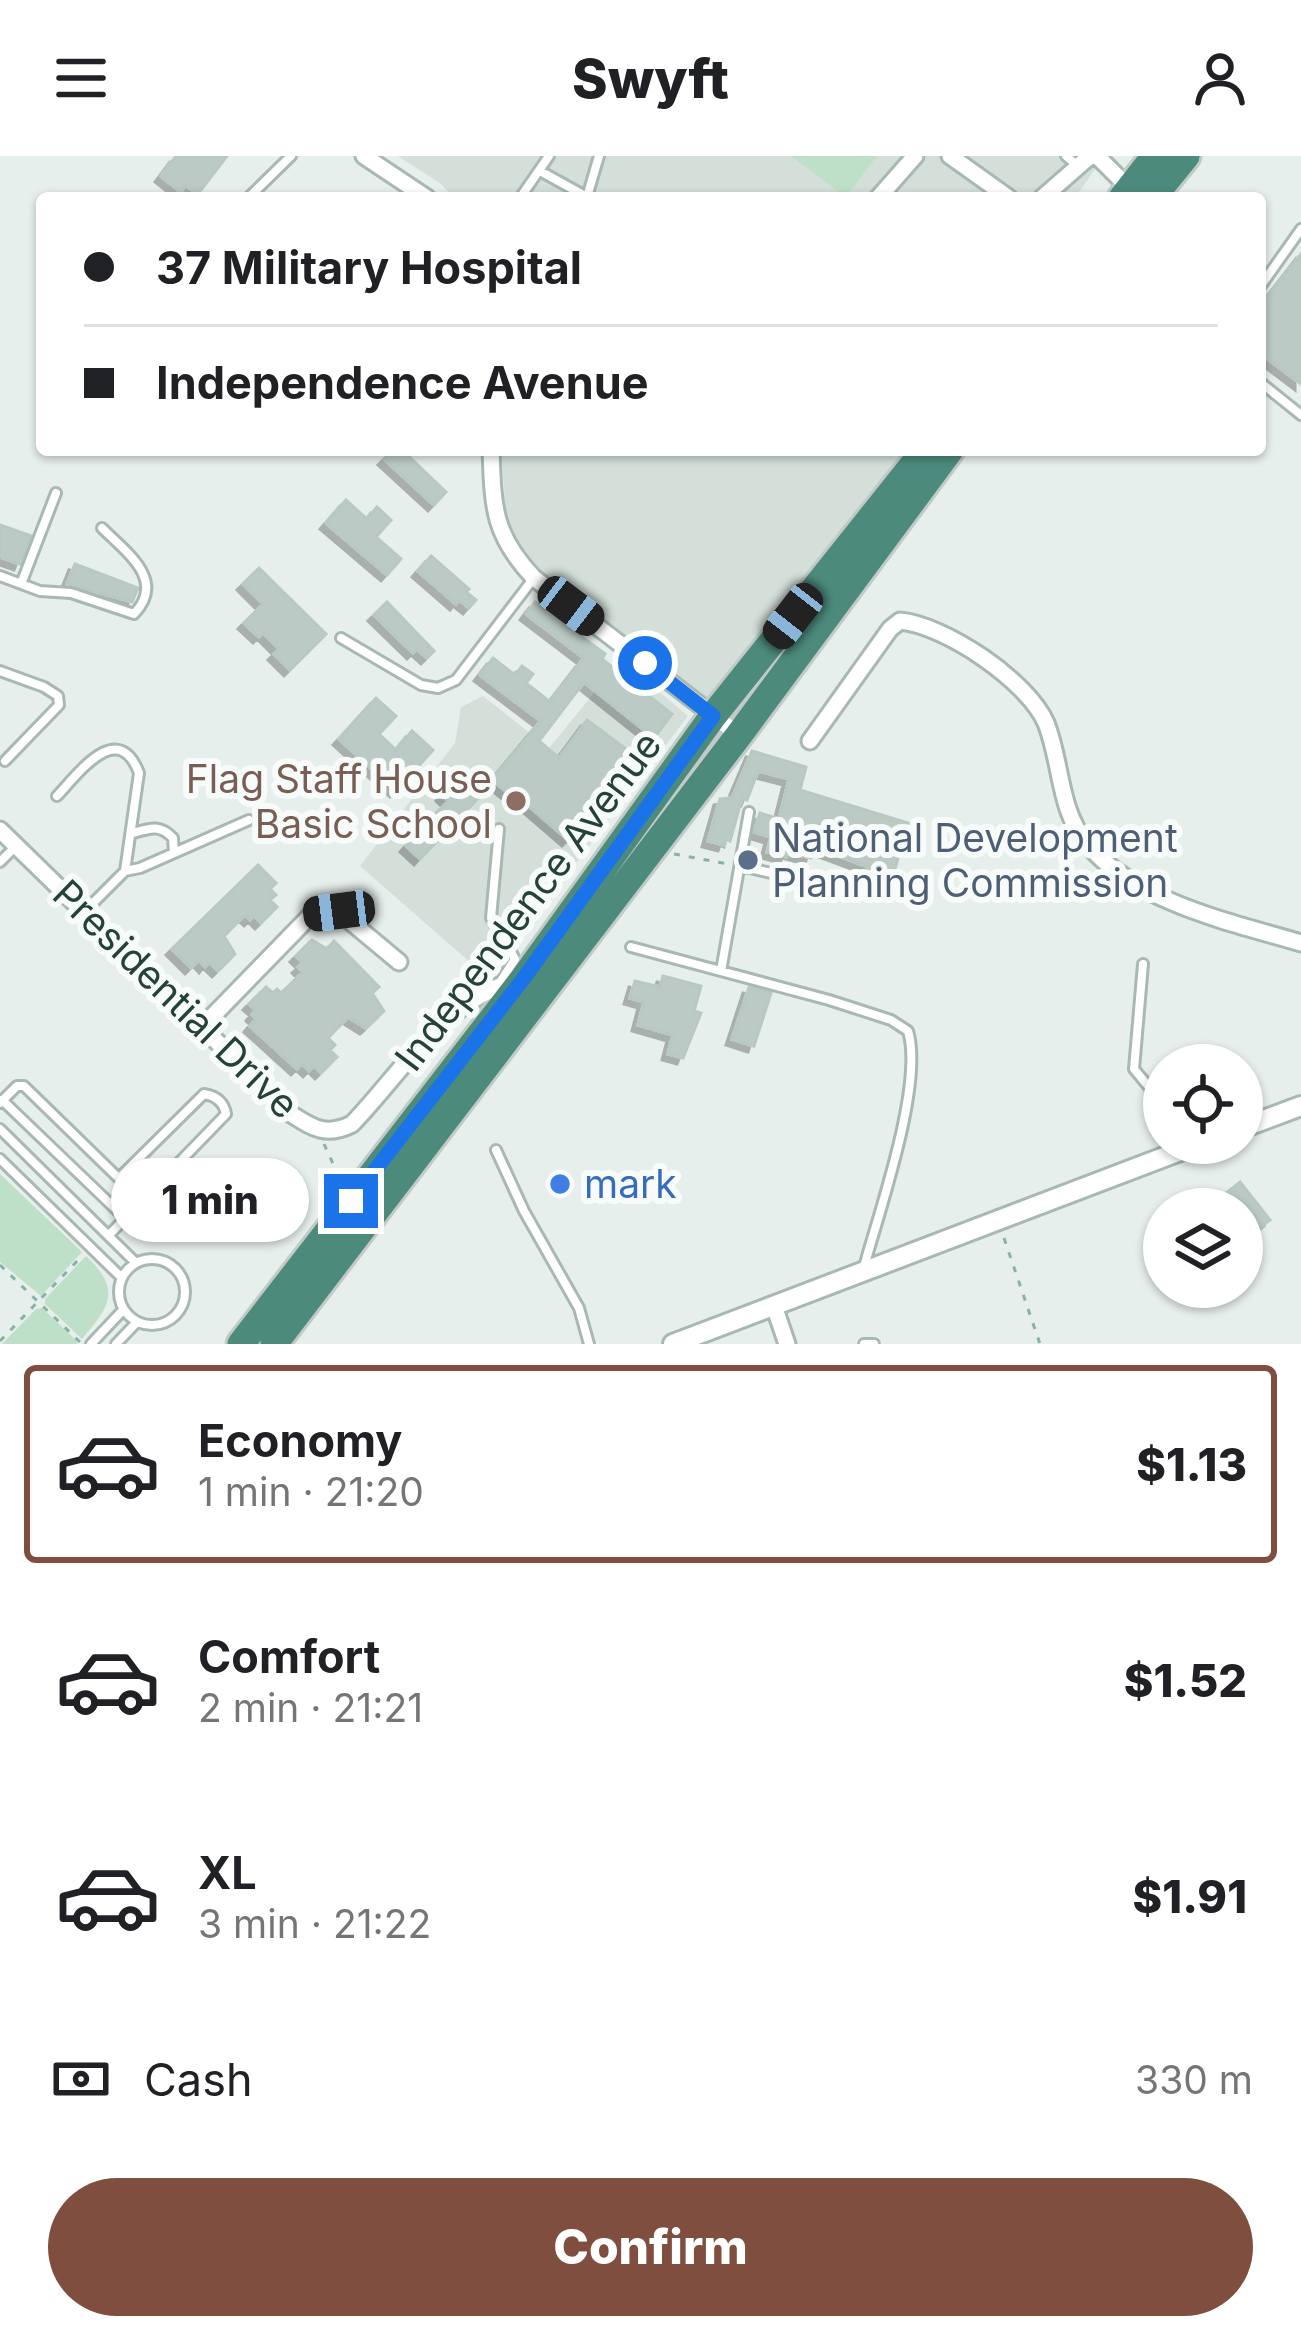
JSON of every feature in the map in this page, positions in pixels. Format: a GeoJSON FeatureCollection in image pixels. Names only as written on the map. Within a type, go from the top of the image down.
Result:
{"type":"FeatureCollection","features":[{"type":"Feature","properties":{"kind":"highway"},"geometry":{"type":"LineString","coordinates":[[1137,192],[1155,156]]}},
{"type":"Feature","properties":{"kind":"highway"},"geometry":{"type":"LineString","coordinates":[[1139,192],[1186,156]]}},
{"type":"Feature","properties":{"kind":"highway","name":"Independence Avenue"},"geometry":{"type":"LineString","coordinates":[[241,1344],[713,716],[920,456]]}},
{"type":"Feature","properties":{"kind":"highway","name":"Independence Avenue"},"geometry":{"type":"LineString","coordinates":[[274,1344],[946,456]]}},
{"type":"Feature","properties":{"kind":"street"},"geometry":{"type":"LineString","coordinates":[[364,156],[418,192]]}},
{"type":"Feature","properties":{"kind":"street"},"geometry":{"type":"LineString","coordinates":[[883,192],[915,156]]}},
{"type":"Feature","properties":{"kind":"street"},"geometry":{"type":"LineString","coordinates":[[950,156],[1001,192]]}},
{"type":"Feature","properties":{"kind":"street"},"geometry":{"type":"LineString","coordinates":[[1049,192],[1089,160],[1131,192]]}},
{"type":"Feature","properties":{"kind":"street"},"geometry":{"type":"LineString","coordinates":[[491,456],[495,520],[515,558],[534,578],[739,735]]}},
{"type":"Feature","properties":{"kind":"street"},"geometry":{"type":"LineString","coordinates":[[810,741],[890,629],[900,621],[935,629],[959,639],[1033,704],[1045,722],[1064,801],[1076,828],[1105,862],[1172,900],[1301,943]]}},
{"type":"Feature","properties":{"kind":"street","name":"Presidential Drive"},"geometry":{"type":"LineString","coordinates":[[5,836],[290,1114],[318,1132],[338,1131],[352,1124],[446,1018],[462,1005],[511,982]]}},
{"type":"Feature","properties":{"kind":"street"},"geometry":{"type":"LineString","coordinates":[[202,1028],[311,915],[339,911],[399,962]]}},
{"type":"Feature","properties":{"kind":"street"},"geometry":{"type":"LineString","coordinates":[[1263,1120],[1301,1106]]}},
{"type":"Feature","properties":{"kind":"street"},"geometry":{"type":"LineString","coordinates":[[673,1344],[1145,1164]]}},
{"type":"Feature","properties":{"kind":"street"},"geometry":{"type":"LineString","coordinates":[[774,1306],[787,1344]]}},
{"type":"Feature","properties":{"kind":"lane"},"geometry":{"type":"LineString","coordinates":[[254,192],[291,156]]}},
{"type":"Feature","properties":{"kind":"lane"},"geometry":{"type":"LineString","coordinates":[[524,192],[549,156]]}},
{"type":"Feature","properties":{"kind":"lane"},"geometry":{"type":"LineString","coordinates":[[589,192],[598,156]]}},
{"type":"Feature","properties":{"kind":"lane"},"geometry":{"type":"LineString","coordinates":[[1066,156],[1089,160]]}},
{"type":"Feature","properties":{"kind":"lane"},"geometry":{"type":"LineString","coordinates":[[539,171],[576,192]]}},
{"type":"Feature","properties":{"kind":"lane"},"geometry":{"type":"LineString","coordinates":[[1266,279],[1301,229]]}},
{"type":"Feature","properties":{"kind":"lane"},"geometry":{"type":"LineString","coordinates":[[1266,387],[1301,416]]}},
{"type":"Feature","properties":{"kind":"lane"},"geometry":{"type":"LineString","coordinates":[[21,584],[56,493]]}},
{"type":"Feature","properties":{"kind":"lane"},"geometry":{"type":"LineString","coordinates":[[0,576],[134,614],[148,587],[147,575],[102,528]]}},
{"type":"Feature","properties":{"kind":"lane"},"geometry":{"type":"LineString","coordinates":[[341,638],[422,685],[438,688],[456,680],[534,578]]}},
{"type":"Feature","properties":{"kind":"lane"},"geometry":{"type":"LineString","coordinates":[[0,670],[44,687],[58,696],[59,706],[5,760]]}},
{"type":"Feature","properties":{"kind":"lane"},"geometry":{"type":"LineString","coordinates":[[57,796],[97,754],[122,751],[135,761],[140,773],[124,871]]}},
{"type":"Feature","properties":{"kind":"lane"},"geometry":{"type":"LineString","coordinates":[[721,971],[749,812]]}},
{"type":"Feature","properties":{"kind":"lane"},"geometry":{"type":"LineString","coordinates":[[84,912],[124,871],[249,820]]}},
{"type":"Feature","properties":{"kind":"lane"},"geometry":{"type":"LineString","coordinates":[[133,833],[158,827],[173,838],[174,853]]}},
{"type":"Feature","properties":{"kind":"lane"},"geometry":{"type":"LineString","coordinates":[[499,830],[491,918],[515,959],[511,982]]}},
{"type":"Feature","properties":{"kind":"lane"},"geometry":{"type":"LineString","coordinates":[[0,862],[5,836]]}},
{"type":"Feature","properties":{"kind":"lane"},"geometry":{"type":"LineString","coordinates":[[740,866],[850,890]]}},
{"type":"Feature","properties":{"kind":"lane"},"geometry":{"type":"LineString","coordinates":[[631,947],[891,1020],[908,1031],[913,1053],[902,1122],[864,1269]]}},
{"type":"Feature","properties":{"kind":"lane"},"geometry":{"type":"LineString","coordinates":[[1142,964],[1135,1069],[1143,1079]]}},
{"type":"Feature","properties":{"kind":"lane"},"geometry":{"type":"LineString","coordinates":[[125,1218],[1,1101],[16,1086],[24,1086],[142,1201]]}},
{"type":"Feature","properties":{"kind":"lane"},"geometry":{"type":"LineString","coordinates":[[109,1235],[226,1114],[219,1100],[204,1094],[120,1177]]}},
{"type":"Feature","properties":{"kind":"lane"},"geometry":{"type":"LineString","coordinates":[[0,1129],[136,1263]]}},
{"type":"Feature","properties":{"kind":"lane"},"geometry":{"type":"LineString","coordinates":[[496,1150],[579,1308],[589,1344]]}},
{"type":"Feature","properties":{"kind":"lane"},"geometry":{"type":"LineString","coordinates":[[0,1159],[122,1278]]}},
{"type":"Feature","properties":{"kind":"lane"},"geometry":{"type":"LineString","coordinates":[[149,1259],[169,1264],[179,1273],[183,1305],[170,1321],[150,1326],[123,1310],[118,1294],[122,1278],[136,1263],[149,1259]]}},
{"type":"Feature","properties":{"kind":"lane"},"geometry":{"type":"LineString","coordinates":[[87,1344],[123,1310]]}},
{"type":"Feature","properties":{"kind":"lane"},"geometry":{"type":"LineString","coordinates":[[116,1344],[137,1322]]}},
{"type":"Feature","properties":{"kind":"lane"},"geometry":{"type":"LineString","coordinates":[[864,1344],[874,1344]]}},
{"type":"Feature","properties":{"kind":"path"},"geometry":{"type":"LineString","coordinates":[[668,849],[676,857],[740,866]]}},
{"type":"Feature","properties":{"kind":"path"},"geometry":{"type":"LineString","coordinates":[[318,1132],[351,1201]]}},
{"type":"Feature","properties":{"kind":"path"},"geometry":{"type":"LineString","coordinates":[[998,1219],[1040,1344]]}},
{"type":"Feature","properties":{"kind":"path"},"geometry":{"type":"LineString","coordinates":[[0,1341],[91,1247]]}},
{"type":"Feature","properties":{"kind":"path"},"geometry":{"type":"LineString","coordinates":[[0,1265],[87,1344]]}},
{"type":"Feature","properties":{"kind":"shaded area"},"geometry":{"type":"Polygon","coordinates":[[[398,156],[1104,156],[1079,192],[448,192],[398,156]]]}},
{"type":"Feature","properties":{"kind":"shaded area"},"geometry":{"type":"Polygon","coordinates":[[[501,456],[903,456],[877,495],[705,705],[535,573],[508,538],[501,456]]]}},
{"type":"Feature","properties":{"kind":"shaded area","name":"Flag Staff House Basic School"},"geometry":{"type":"Polygon","coordinates":[[[621,660],[688,716],[488,978],[360,866],[455,743],[461,707],[483,696],[549,748],[621,660]]]}},
{"type":"Feature","properties":{"kind":"green space"},"geometry":{"type":"Polygon","coordinates":[[[791,156],[877,156],[850,192],[839,192],[791,156]]]}},
{"type":"Feature","properties":{"kind":"green space"},"geometry":{"type":"Polygon","coordinates":[[[0,1174],[82,1252],[41,1296],[0,1262],[0,1174]]]}},
{"type":"Feature","properties":{"kind":"green space"},"geometry":{"type":"Polygon","coordinates":[[[86,1256],[104,1279],[108,1298],[82,1339],[45,1299],[86,1256]]]}},
{"type":"Feature","properties":{"kind":"green space"},"geometry":{"type":"Polygon","coordinates":[[[42,1308],[76,1344],[2,1344],[36,1309],[42,1308]]]}},
{"type":"Feature","properties":{"kind":"building"},"geometry":{"type":"Polygon","coordinates":[[[176,156],[227,156],[200,192],[185,185],[181,192],[161,176],[176,156]]]}},
{"type":"Feature","properties":{"kind":"building"},"geometry":{"type":"Polygon","coordinates":[[[1301,254],[1301,384],[1266,358],[1266,299],[1301,254]]]}},
{"type":"Feature","properties":{"kind":"building"},"geometry":{"type":"Polygon","coordinates":[[[408,456],[446,492],[434,505],[384,459],[408,456]]]}},
{"type":"Feature","properties":{"kind":"building"},"geometry":{"type":"Polygon","coordinates":[[[346,500],[367,519],[377,507],[391,520],[376,537],[401,559],[387,575],[326,523],[346,500]]]}},
{"type":"Feature","properties":{"kind":"building"},"geometry":{"type":"Polygon","coordinates":[[[0,525],[31,536],[20,564],[0,557],[0,525]]]}},
{"type":"Feature","properties":{"kind":"building"},"geometry":{"type":"Polygon","coordinates":[[[431,556],[469,589],[466,592],[476,600],[469,608],[459,600],[456,604],[418,571],[431,556]]]}},
{"type":"Feature","properties":{"kind":"building"},"geometry":{"type":"Polygon","coordinates":[[[75,564],[138,588],[132,602],[67,584],[75,564]]]}},
{"type":"Feature","properties":{"kind":"building"},"geometry":{"type":"Polygon","coordinates":[[[259,568],[326,634],[290,670],[274,654],[279,649],[244,623],[263,604],[243,584],[259,568]]]}},
{"type":"Feature","properties":{"kind":"building"},"geometry":{"type":"Polygon","coordinates":[[[387,602],[434,651],[427,658],[417,649],[413,653],[374,615],[387,602]]]}},
{"type":"Feature","properties":{"kind":"building"},"geometry":{"type":"Polygon","coordinates":[[[535,602],[605,654],[602,659],[672,714],[654,738],[584,682],[539,741],[559,758],[587,720],[637,757],[568,840],[492,780],[541,721],[480,675],[493,658],[515,675],[522,666],[533,674],[526,683],[550,702],[584,658],[526,614],[535,602]]]}},
{"type":"Feature","properties":{"kind":"building"},"geometry":{"type":"Polygon","coordinates":[[[376,698],[396,716],[379,734],[396,750],[412,731],[433,750],[396,791],[339,739],[376,698]]]}},
{"type":"Feature","properties":{"kind":"building"},"geometry":{"type":"Polygon","coordinates":[[[752,751],[806,767],[800,790],[908,823],[893,876],[814,847],[811,858],[767,852],[771,837],[754,832],[760,813],[779,819],[789,779],[758,771],[747,800],[742,798],[730,841],[726,839],[724,845],[708,841],[720,799],[732,798],[752,751]],[[855,824],[849,844],[883,854],[889,834],[855,824]]]}},
{"type":"Feature","properties":{"kind":"building"},"geometry":{"type":"Polygon","coordinates":[[[470,778],[485,791],[420,859],[406,846],[448,801],[442,795],[450,787],[456,793],[470,778]]]}},
{"type":"Feature","properties":{"kind":"building"},"geometry":{"type":"Polygon","coordinates":[[[258,865],[276,883],[270,889],[276,895],[270,900],[277,907],[261,923],[245,915],[224,936],[235,954],[218,971],[199,960],[191,968],[172,949],[258,865]]]}},
{"type":"Feature","properties":{"kind":"building"},"geometry":{"type":"Polygon","coordinates":[[[312,940],[327,949],[334,941],[379,987],[372,993],[384,1011],[366,1028],[348,1017],[328,1038],[337,1057],[321,1073],[302,1064],[297,1069],[250,1026],[256,1010],[249,1004],[266,987],[281,993],[303,972],[298,967],[303,963],[296,956],[312,940]]]}},
{"type":"Feature","properties":{"kind":"building"},"geometry":{"type":"Polygon","coordinates":[[[663,976],[701,986],[694,1011],[701,1013],[683,1058],[668,1054],[673,1035],[638,1025],[644,1002],[630,998],[635,981],[660,987],[663,976]]]}},
{"type":"Feature","properties":{"kind":"building"},"geometry":{"type":"Polygon","coordinates":[[[749,987],[771,993],[754,1046],[732,1039],[749,987]]]}},
{"type":"Feature","properties":{"kind":"place","name":"Flag Staff House Basic School"},"geometry":{"type":"Point","coordinates":[516,801]}},
{"type":"Feature","properties":{"kind":"place","name":"National Development Planning Commission"},"geometry":{"type":"Point","coordinates":[748,860]}},
{"type":"Feature","properties":{"kind":"place","name":"mark"},"geometry":{"type":"Point","coordinates":[560,1184]}},
{"type":"Feature","properties":{"kind":"route"},"geometry":{"type":"LineString","coordinates":[[351,1201],[524,978],[713,716],[645,663]]}}]}
